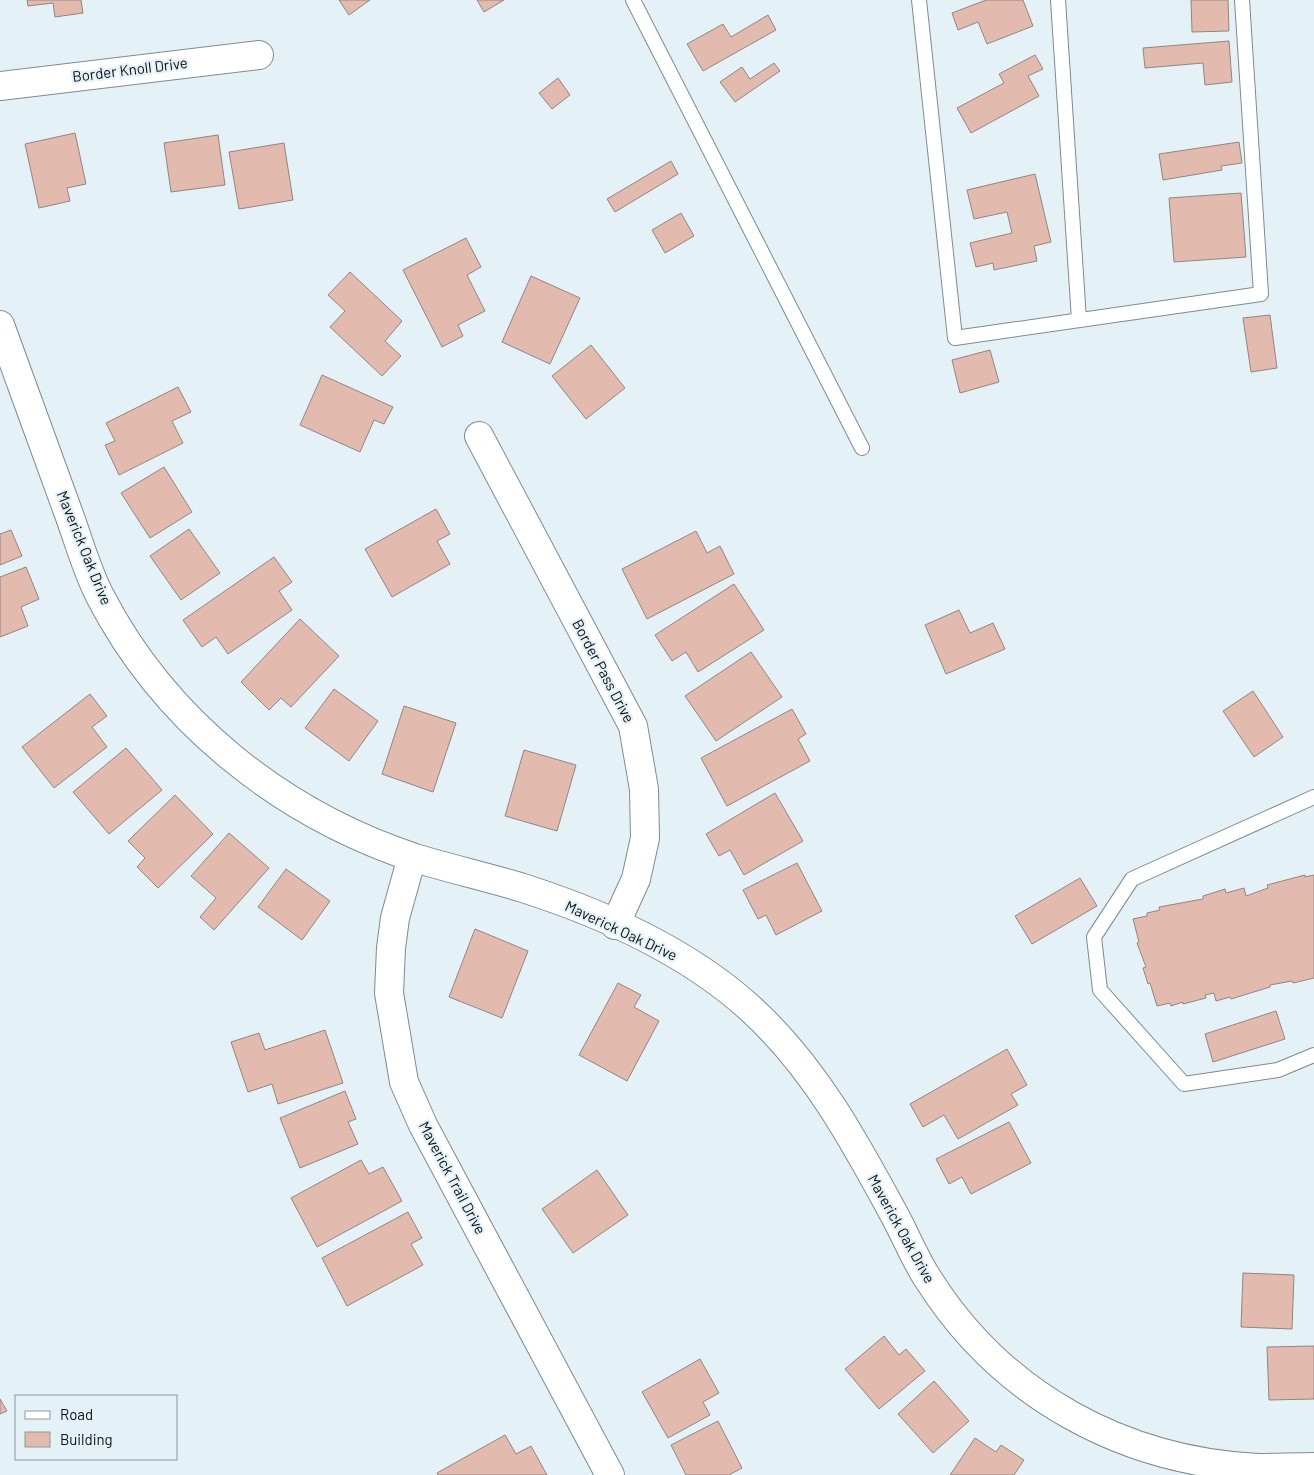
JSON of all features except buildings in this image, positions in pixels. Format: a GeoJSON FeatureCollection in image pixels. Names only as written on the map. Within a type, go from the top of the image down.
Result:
{"type":"FeatureCollection","features":[{"type":"Feature","properties":{"kind":"street","name":"Border Knoll Drive"},"geometry":{"type":"LineString","coordinates":[[0,86],[259,55]]}},
{"type":"Feature","properties":{"kind":"street","name":"Maverick Oak Drive"},"geometry":{"type":"LineString","coordinates":[[0,325],[98,593],[131,649],[182,712],[230,758],[283,797],[332,824],[412,857],[523,889],[615,924],[663,948],[702,972],[750,1008],[800,1060],[835,1110],[929,1281],[971,1338],[1041,1398],[1098,1431],[1155,1451],[1210,1462],[1258,1468],[1314,1467]]}},
{"type":"Feature","properties":{"kind":"street","name":"Border Pass Drive"},"geometry":{"type":"LineString","coordinates":[[479,436],[633,726],[644,789],[645,838],[636,879],[615,924]]}},
{"type":"Feature","properties":{"kind":"street","name":"Maverick Trail Drive"},"geometry":{"type":"LineString","coordinates":[[412,857],[395,918],[391,948],[389,993],[393,1031],[404,1082],[423,1125],[610,1475]]}},
{"type":"Feature","properties":{"kind":"lane"},"geometry":{"type":"LineString","coordinates":[[633,0],[862,448]]}},
{"type":"Feature","properties":{"kind":"lane"},"geometry":{"type":"LineString","coordinates":[[919,0],[955,338],[1261,294],[1242,0]]}},
{"type":"Feature","properties":{"kind":"lane"},"geometry":{"type":"LineString","coordinates":[[1058,0],[1079,320]]}},
{"type":"Feature","properties":{"kind":"lane"},"geometry":{"type":"LineString","coordinates":[[1314,797],[1132,879],[1094,937],[1100,990],[1184,1084],[1278,1070],[1314,1055]]}}]}
